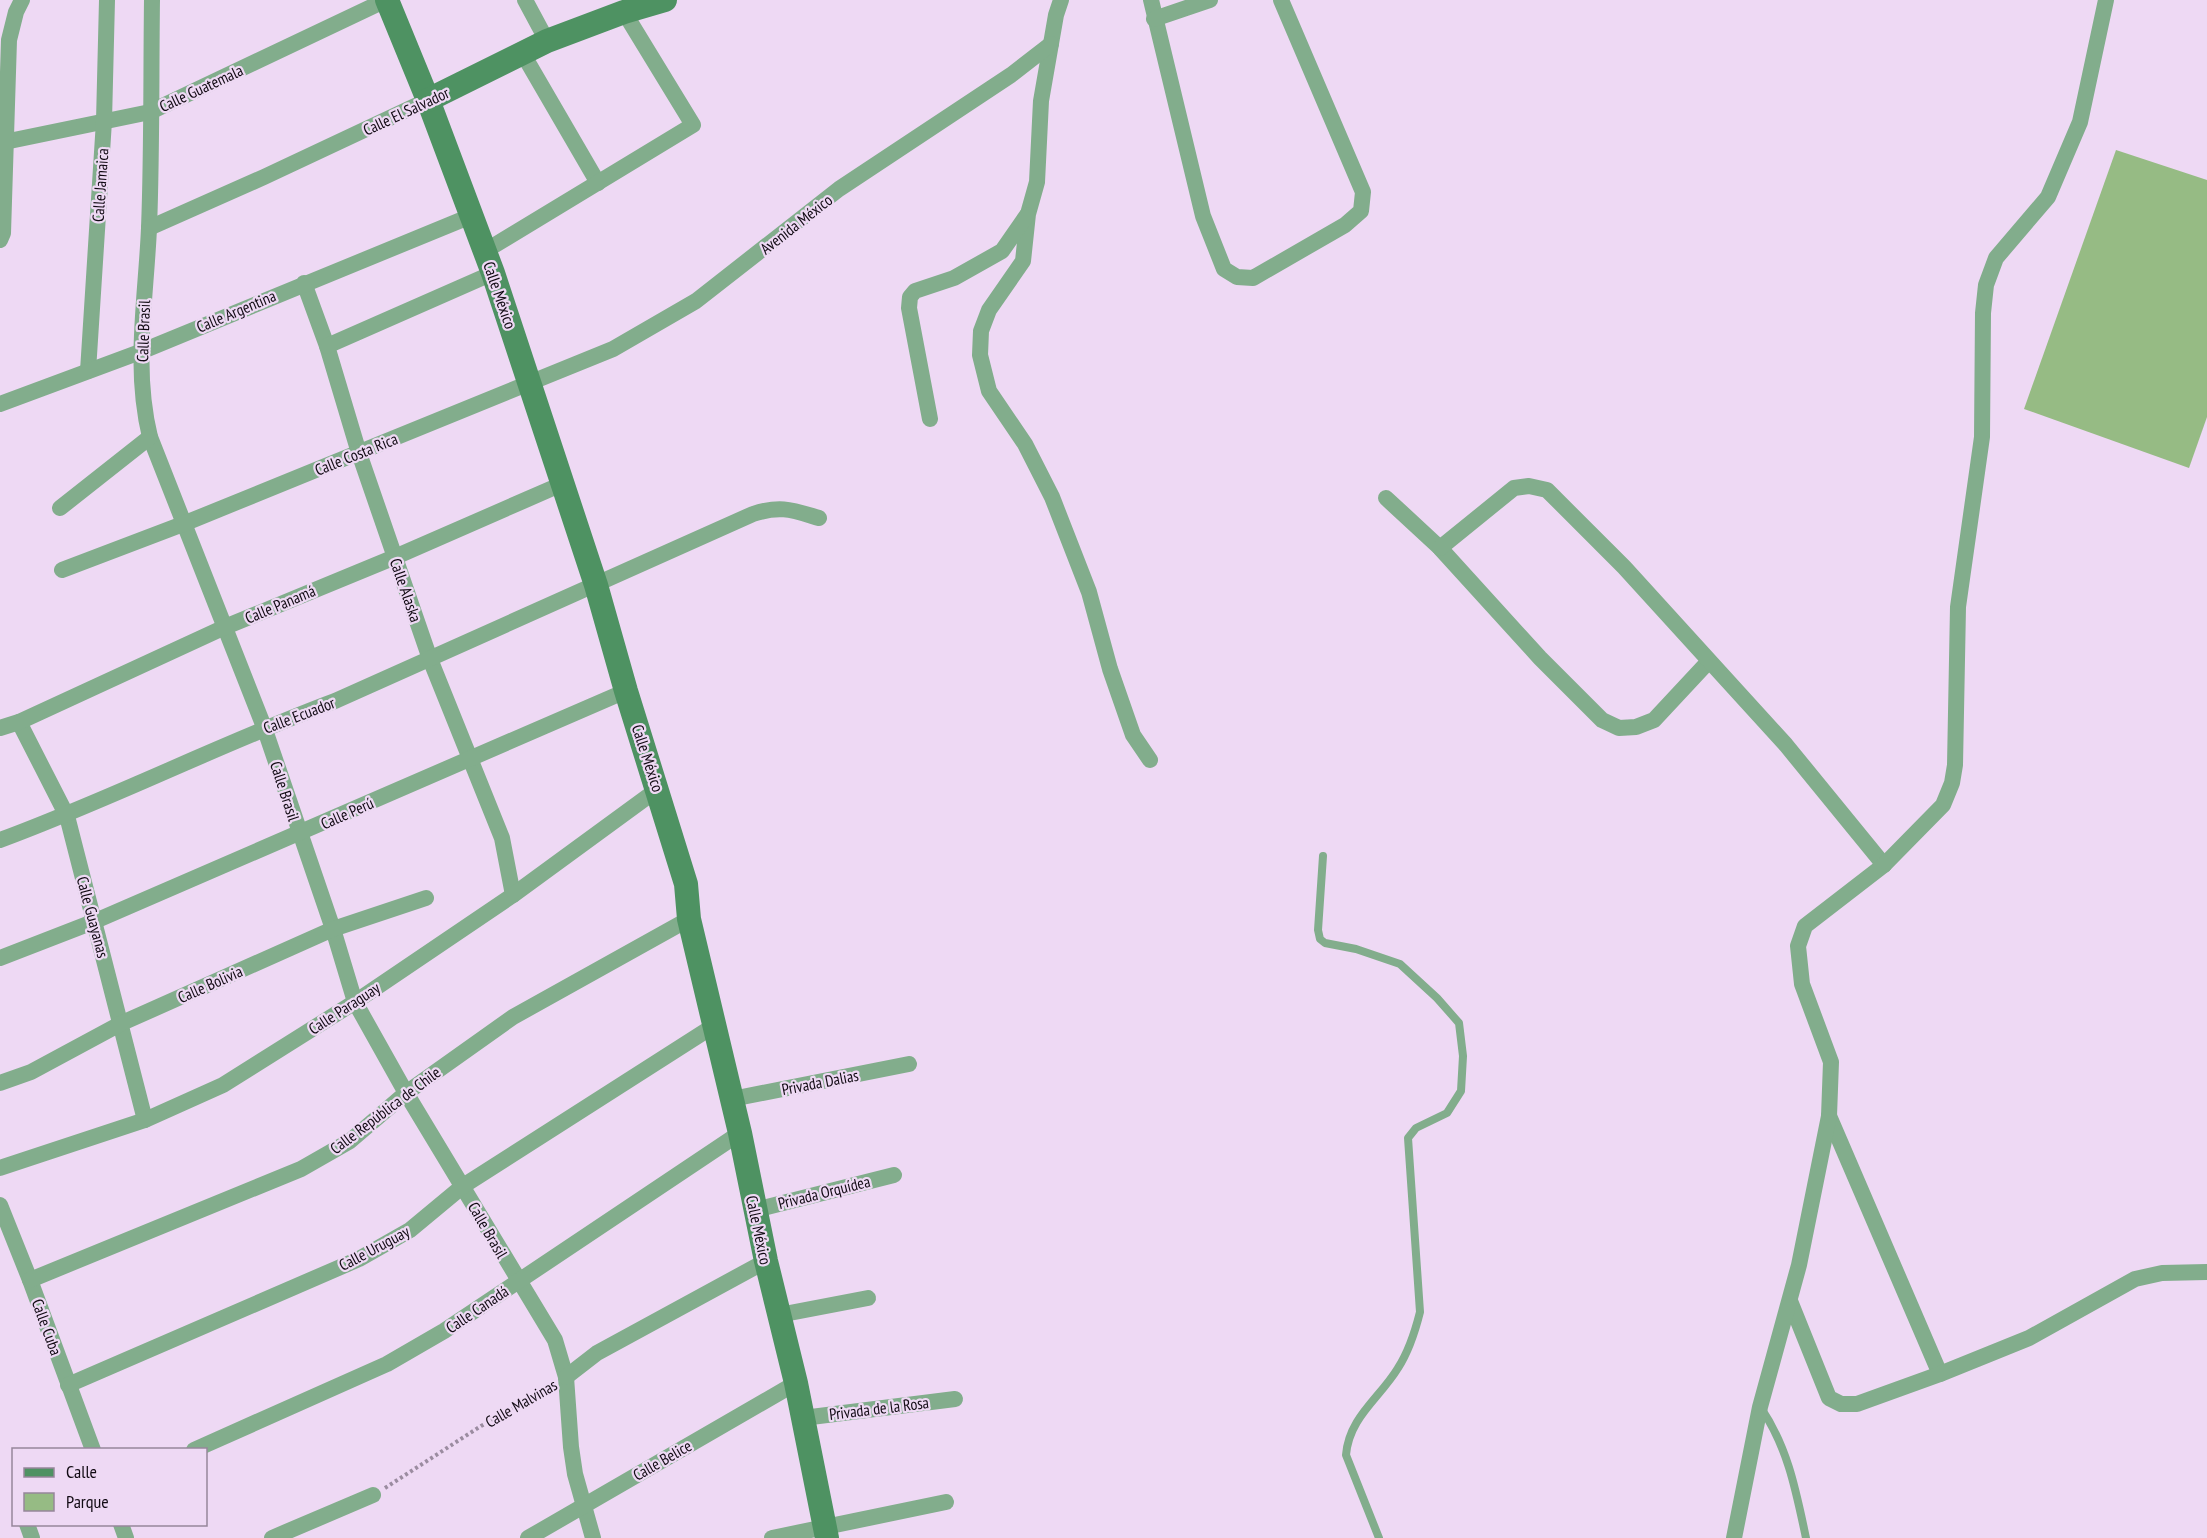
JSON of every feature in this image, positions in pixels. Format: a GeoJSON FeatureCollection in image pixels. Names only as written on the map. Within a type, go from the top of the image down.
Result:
{"type":"FeatureCollection","features":[{"type":"Feature","properties":{"kind":"street"},"geometry":{"type":"LineString","coordinates":[[0,240],[3,232],[2,142],[9,40],[15,12],[22,0]]}},
{"type":"Feature","properties":{"kind":"street","name":"Calle Jamaica"},"geometry":{"type":"LineString","coordinates":[[88,371],[104,122],[107,0]]}},
{"type":"Feature","properties":{"kind":"street","name":"Calle Brasil"},"geometry":{"type":"LineString","coordinates":[[152,0],[149,228],[140,352],[144,414],[150,437],[264,727],[333,928],[355,1002],[406,1094],[555,1340],[566,1377],[571,1447],[593,1538]]}},
{"type":"Feature","properties":{"kind":"street","name":"Calle Guatemala"},"geometry":{"type":"LineString","coordinates":[[2,142],[150,112],[386,0]]}},
{"type":"Feature","properties":{"kind":"street","name":"Calle México"},"geometry":{"type":"LineString","coordinates":[[386,0],[428,100],[489,262],[596,585],[626,691],[686,884],[689,919],[740,1133],[754,1210],[796,1383],[826,1532]]}},
{"type":"Feature","properties":{"kind":"street"},"geometry":{"type":"LineString","coordinates":[[525,0],[547,42]]}},
{"type":"Feature","properties":{"kind":"street","name":"Calle El Salvador"},"geometry":{"type":"LineString","coordinates":[[149,228],[264,177],[547,42],[624,12],[665,0]]}},
{"type":"Feature","properties":{"kind":"street"},"geometry":{"type":"LineString","coordinates":[[1061,0],[1041,101],[1037,182],[1028,214],[1023,261],[989,310],[981,331],[980,355],[989,391],[1025,444],[1052,497],[1089,592],[1110,669],[1133,735],[1150,760]]}},
{"type":"Feature","properties":{"kind":"street"},"geometry":{"type":"LineString","coordinates":[[1151,0],[1203,216],[1224,269],[1238,277],[1253,278],[1345,225],[1361,210],[1363,192],[1281,0]]}},
{"type":"Feature","properties":{"kind":"street"},"geometry":{"type":"LineString","coordinates":[[1154,19],[1210,0]]}},
{"type":"Feature","properties":{"kind":"street"},"geometry":{"type":"LineString","coordinates":[[1734,1538],[1760,1407],[1799,1265],[1829,1116],[1831,1062],[1802,984],[1798,946],[1805,926],[1884,865],[1943,804],[1952,783],[1955,765],[1958,606],[1982,437],[1983,312],[1986,285],[1996,258],[2048,197],[2080,122],[2106,0]]}},
{"type":"Feature","properties":{"kind":"street"},"geometry":{"type":"LineString","coordinates":[[327,346],[390,318],[489,262],[598,183],[693,125],[624,12]]}},
{"type":"Feature","properties":{"kind":"street","name":"Avenida México"},"geometry":{"type":"LineString","coordinates":[[529,382],[614,349],[696,301],[839,189],[1011,75],[1051,44]]}},
{"type":"Feature","properties":{"kind":"street"},"geometry":{"type":"LineString","coordinates":[[523,54],[598,183]]}},
{"type":"Feature","properties":{"kind":"street"},"geometry":{"type":"LineString","coordinates":[[930,419],[909,308],[910,297],[915,291],[954,278],[1002,251],[1028,214]]}},
{"type":"Feature","properties":{"kind":"street","name":"Calle Argentina"},"geometry":{"type":"LineString","coordinates":[[0,404],[140,352],[471,216]]}},
{"type":"Feature","properties":{"kind":"street","name":"Calle Alaska"},"geometry":{"type":"LineString","coordinates":[[304,283],[327,346],[359,453],[430,659],[502,838],[513,895]]}},
{"type":"Feature","properties":{"kind":"street","name":"Calle Costa Rica"},"geometry":{"type":"LineString","coordinates":[[62,570],[183,524],[529,382]]}},
{"type":"Feature","properties":{"kind":"street"},"geometry":{"type":"LineString","coordinates":[[60,508],[150,437]]}},
{"type":"Feature","properties":{"kind":"street","name":"Calle Panamá"},"geometry":{"type":"LineString","coordinates":[[0,728],[19,722],[225,627],[395,557],[562,484]]}},
{"type":"Feature","properties":{"kind":"street"},"geometry":{"type":"LineString","coordinates":[[1440,548],[1514,488],[1529,486],[1547,490],[1624,567],[1786,745],[1884,865]]}},
{"type":"Feature","properties":{"kind":"street"},"geometry":{"type":"LineString","coordinates":[[1386,498],[1440,548],[1540,658],[1602,720],[1619,728],[1635,727],[1654,720],[1709,661]]}},
{"type":"Feature","properties":{"kind":"street","name":"Calle Ecuador"},"geometry":{"type":"LineString","coordinates":[[0,840],[67,816],[264,727],[335,701],[753,514],[771,508],[783,508],[819,518]]}},
{"type":"Feature","properties":{"kind":"street","name":"Calle Perú"},"geometry":{"type":"LineString","coordinates":[[0,958],[93,922],[626,691]]}},
{"type":"Feature","properties":{"kind":"street","name":"Calle Guayanas"},"geometry":{"type":"LineString","coordinates":[[19,722],[67,816],[93,922],[122,1023],[145,1120]]}},
{"type":"Feature","properties":{"kind":"street","name":"Calle Paraguay"},"geometry":{"type":"LineString","coordinates":[[0,1168],[145,1120],[223,1085],[355,1002],[513,895],[658,789]]}},
{"type":"Feature","properties":{"kind":"street","name":"Calle Bolivia"},"geometry":{"type":"LineString","coordinates":[[0,1083],[31,1072],[122,1023],[333,928],[426,898]]}},
{"type":"Feature","properties":{"kind":"street","name":"Calle República de Chile"},"geometry":{"type":"LineString","coordinates":[[30,1280],[301,1169],[350,1141],[406,1094],[513,1017],[689,919]]}},
{"type":"Feature","properties":{"kind":"street","name":"Calle Uruguay"},"geometry":{"type":"LineString","coordinates":[[68,1385],[359,1259],[410,1230],[463,1186],[715,1025]]}},
{"type":"Feature","properties":{"kind":"street","name":"Privada Dalias"},"geometry":{"type":"LineString","coordinates":[[732,1099],[909,1064]]}},
{"type":"Feature","properties":{"kind":"street"},"geometry":{"type":"LineString","coordinates":[[1829,1116],[1940,1374]]}},
{"type":"Feature","properties":{"kind":"street","name":"Calle Canadá"},"geometry":{"type":"LineString","coordinates":[[196,1448],[387,1364],[444,1331],[740,1133]]}},
{"type":"Feature","properties":{"kind":"street","name":"Privada Orquídea"},"geometry":{"type":"LineString","coordinates":[[754,1210],[894,1175]]}},
{"type":"Feature","properties":{"kind":"street","name":"Calle Cuba"},"geometry":{"type":"LineString","coordinates":[[0,1205],[93,1448]]}},
{"type":"Feature","properties":{"kind":"street","name":"Calle Malvinas"},"geometry":{"type":"LineString","coordinates":[[566,1377],[597,1353],[766,1261]]}},
{"type":"Feature","properties":{"kind":"street"},"geometry":{"type":"LineString","coordinates":[[1790,1301],[1829,1398],[1842,1404],[1857,1404],[2029,1338],[2135,1279],[2162,1273],[2207,1272]]}},
{"type":"Feature","properties":{"kind":"street"},"geometry":{"type":"LineString","coordinates":[[779,1315],[868,1298]]}},
{"type":"Feature","properties":{"kind":"street","name":"Calle Belice"},"geometry":{"type":"LineString","coordinates":[[528,1538],[796,1383]]}},
{"type":"Feature","properties":{"kind":"street","name":"Privada de la Rosa"},"geometry":{"type":"LineString","coordinates":[[803,1418],[955,1398]]}},
{"type":"Feature","properties":{"kind":"street"},"geometry":{"type":"LineString","coordinates":[[272,1538],[373,1495]]}},
{"type":"Feature","properties":{"kind":"street"},"geometry":{"type":"LineString","coordinates":[[772,1538],[826,1532],[946,1502]]}},
{"type":"Feature","properties":{"kind":"lane"},"geometry":{"type":"LineString","coordinates":[[1323,856],[1318,930],[1320,939],[1325,943],[1356,949],[1400,964],[1437,998],[1459,1023],[1463,1056],[1461,1091],[1447,1113],[1416,1128],[1408,1138],[1420,1312],[1414,1337],[1398,1369],[1353,1427],[1347,1440],[1347,1455],[1379,1538]]}},
{"type":"Feature","properties":{"kind":"lane"},"geometry":{"type":"LineString","coordinates":[[1760,1407],[1775,1428],[1792,1473],[1806,1538]]}},
{"type":"Feature","properties":{"kind":"path","name":"Calle Malvinas"},"geometry":{"type":"LineString","coordinates":[[373,1495],[481,1426],[566,1377]]}},
{"type":"Feature","properties":{"kind":"green space"},"geometry":{"type":"Polygon","coordinates":[[[2116,150],[2207,180],[2207,417],[2189,468],[2024,409],[2116,150]]]}}]}
